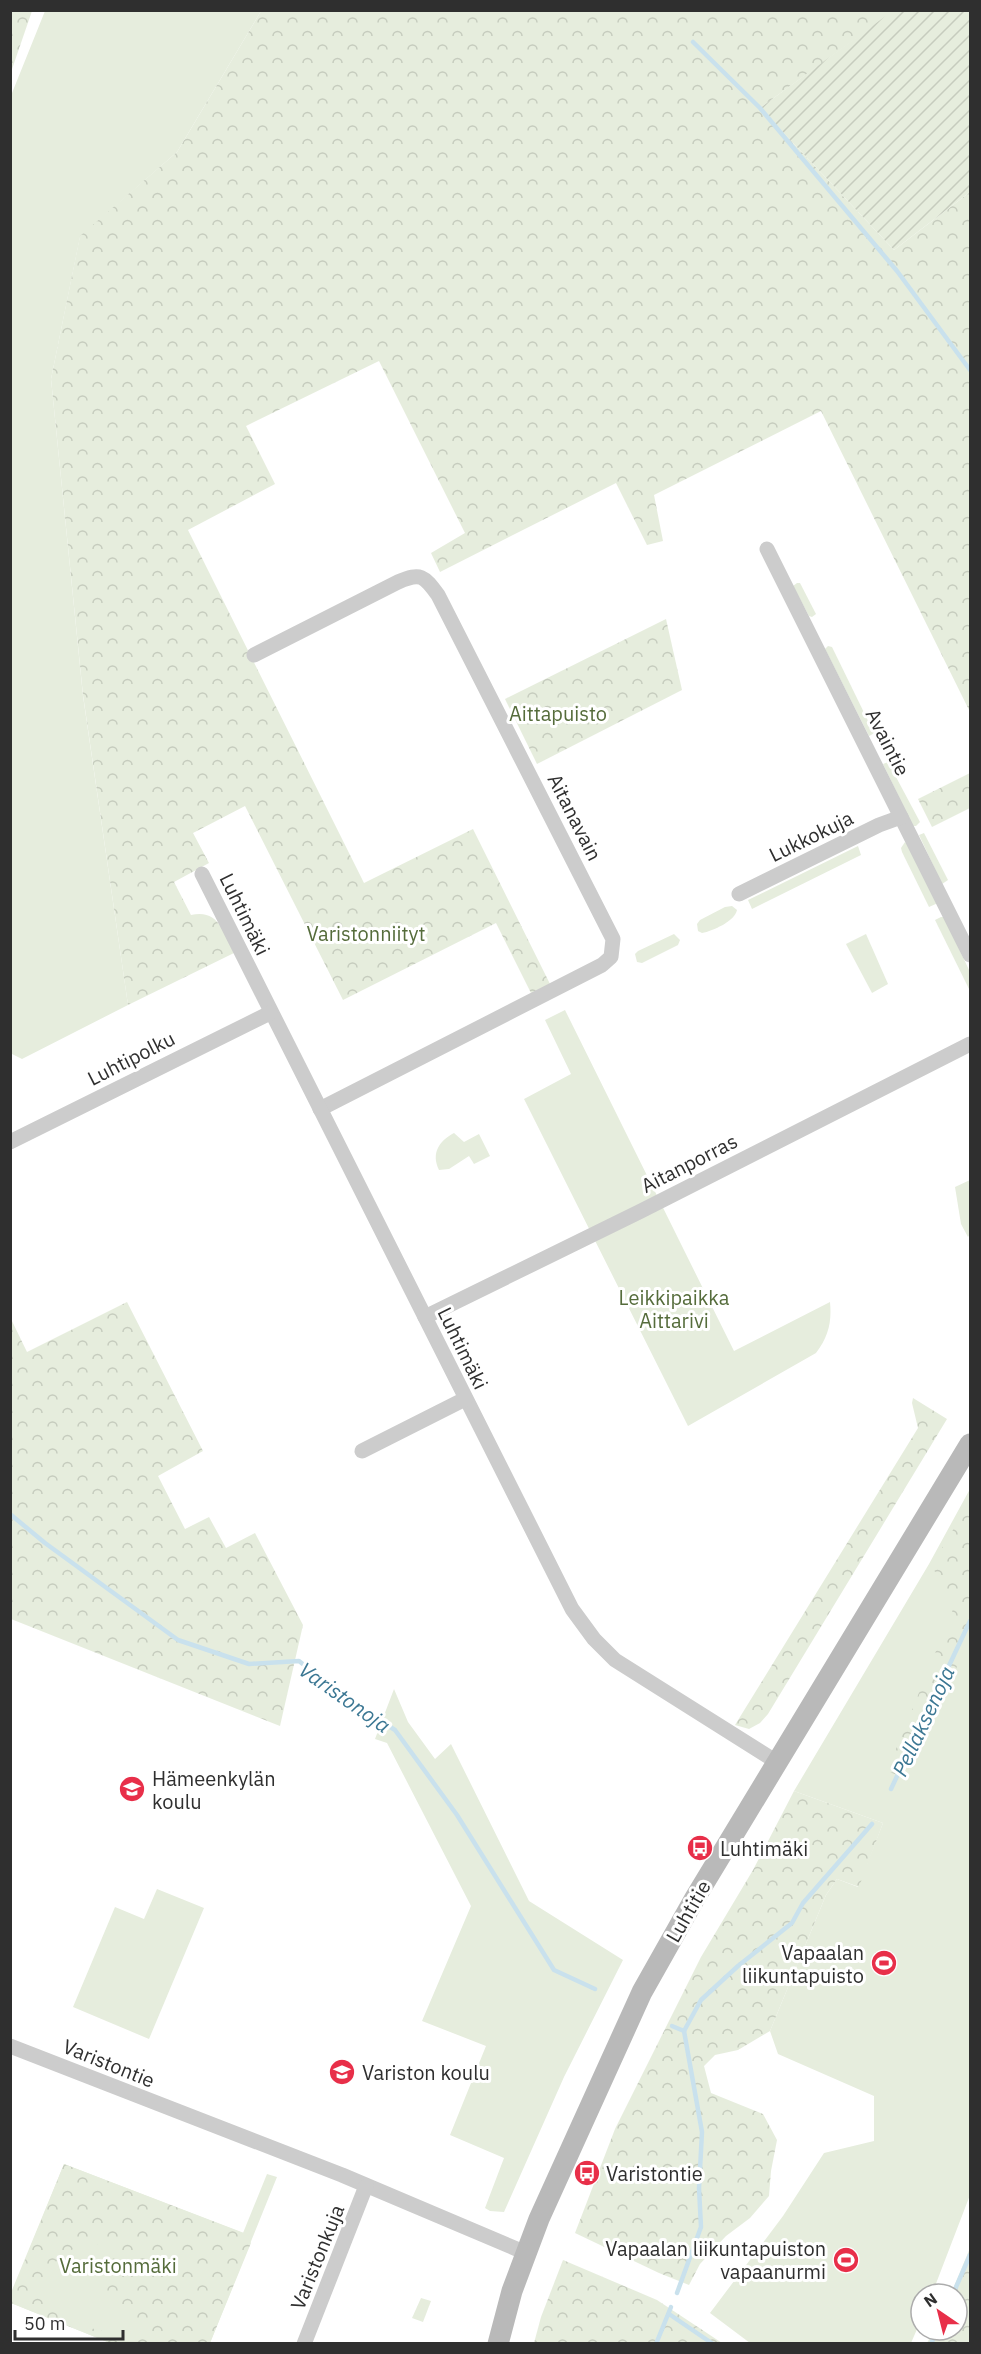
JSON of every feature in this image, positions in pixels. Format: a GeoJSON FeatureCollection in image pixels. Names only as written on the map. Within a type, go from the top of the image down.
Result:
{"type":"FeatureCollection","features":[{"type":"Feature","properties":{"kind":"street","name":"Avaintie"},"geometry":{"type":"LineString","coordinates":[[767,549],[970,955]]}},
{"type":"Feature","properties":{"kind":"street","name":"Aitanavain"},"geometry":{"type":"LineString","coordinates":[[254,655],[412,576],[421,576],[428,581],[438,595],[613,939],[610,957],[602,965],[320,1109]]}},
{"type":"Feature","properties":{"kind":"street","name":"Lukkokuja"},"geometry":{"type":"LineString","coordinates":[[739,894],[872,829],[902,817]]}},
{"type":"Feature","properties":{"kind":"street","name":"Luhtimäki"},"geometry":{"type":"LineString","coordinates":[[202,874],[572,1609],[594,1639],[615,1660],[777,1762]]}},
{"type":"Feature","properties":{"kind":"street","name":"Luhtipolku"},"geometry":{"type":"LineString","coordinates":[[10,1142],[270,1013]]}},
{"type":"Feature","properties":{"kind":"street","name":"Aitanporras"},"geometry":{"type":"LineString","coordinates":[[425,1317],[641,1211],[970,1044]]}},
{"type":"Feature","properties":{"kind":"street"},"geometry":{"type":"LineString","coordinates":[[362,1451],[465,1398]]}},
{"type":"Feature","properties":{"kind":"street","name":"Luhtitie"},"geometry":{"type":"LineString","coordinates":[[498,2343],[512,2291],[526,2253],[597,2086],[642,1992],[695,1898],[970,1444]]}},
{"type":"Feature","properties":{"kind":"street","name":"Varistontie"},"geometry":{"type":"LineString","coordinates":[[10,2046],[366,2186],[526,2253]]}},
{"type":"Feature","properties":{"kind":"street","name":"Varistonkuja"},"geometry":{"type":"LineString","coordinates":[[304,2343],[366,2186]]}},
{"type":"Feature","properties":{"kind":"green space"},"geometry":{"type":"Polygon","coordinates":[[[894,10],[970,11],[970,192],[894,250],[760,108],[894,10]]]}},
{"type":"Feature","properties":{"kind":"green space"},"geometry":{"type":"Polygon","coordinates":[[[10,11],[32,11],[11,72],[10,11]]]}},
{"type":"Feature","properties":{"kind":"green space"},"geometry":{"type":"Polygon","coordinates":[[[45,11],[261,11],[177,152],[80,237],[51,379],[83,696],[128,1005],[22,1059],[10,1053],[10,98],[45,11]]]}},
{"type":"Feature","properties":{"kind":"green space","name":"Varistonniityt"},"geometry":{"type":"Polygon","coordinates":[[[261,11],[894,11],[760,108],[894,250],[970,192],[970,712],[821,411],[654,495],[663,541],[647,545],[616,483],[440,572],[431,553],[465,533],[379,361],[246,426],[275,484],[188,530],[364,883],[473,829],[550,984],[531,993],[496,923],[343,1000],[245,806],[193,833],[209,863],[174,882],[191,915],[208,915],[214,919],[223,930],[234,953],[128,1005],[83,695],[51,379],[80,236],[177,152],[261,11]]]}},
{"type":"Feature","properties":{"kind":"green space"},"geometry":{"type":"Polygon","coordinates":[[[800,583],[816,614],[812,617],[809,616],[793,586],[800,583]]]}},
{"type":"Feature","properties":{"kind":"green space","name":"Aittapuisto"},"geometry":{"type":"Polygon","coordinates":[[[666,619],[682,690],[537,764],[505,699],[666,619]]]}},
{"type":"Feature","properties":{"kind":"green space"},"geometry":{"type":"Polygon","coordinates":[[[828,646],[832,647],[874,733],[869,736],[825,649],[828,646]]]}},
{"type":"Feature","properties":{"kind":"green space"},"geometry":{"type":"Polygon","coordinates":[[[888,762],[920,822],[916,826],[913,826],[883,764],[888,762]]]}},
{"type":"Feature","properties":{"kind":"green space"},"geometry":{"type":"Polygon","coordinates":[[[970,773],[970,808],[932,827],[918,799],[970,773]]]}},
{"type":"Feature","properties":{"kind":"green space"},"geometry":{"type":"Polygon","coordinates":[[[924,833],[948,880],[942,884],[919,835],[924,833]]]}},
{"type":"Feature","properties":{"kind":"green space"},"geometry":{"type":"Polygon","coordinates":[[[905,842],[938,903],[929,907],[902,852],[901,848],[905,842]]]}},
{"type":"Feature","properties":{"kind":"green space"},"geometry":{"type":"Polygon","coordinates":[[[858,846],[861,855],[752,909],[748,900],[858,846]]]}},
{"type":"Feature","properties":{"kind":"green space"},"geometry":{"type":"Polygon","coordinates":[[[732,906],[737,910],[728,922],[707,932],[698,931],[697,924],[700,920],[725,907],[732,906]]]}},
{"type":"Feature","properties":{"kind":"green space"},"geometry":{"type":"Polygon","coordinates":[[[944,917],[970,972],[970,991],[935,920],[944,917]]]}},
{"type":"Feature","properties":{"kind":"green space"},"geometry":{"type":"Polygon","coordinates":[[[674,934],[680,940],[678,945],[642,963],[637,962],[635,954],[638,951],[674,934]]]}},
{"type":"Feature","properties":{"kind":"green space"},"geometry":{"type":"Polygon","coordinates":[[[866,934],[888,984],[872,993],[846,944],[866,934]]]}},
{"type":"Feature","properties":{"kind":"green space","name":"Leikkipaikka Aittarivi"},"geometry":{"type":"Polygon","coordinates":[[[565,1010],[734,1351],[830,1302],[828,1329],[816,1353],[688,1426],[524,1099],[571,1074],[545,1020],[565,1010]]]}},
{"type":"Feature","properties":{"kind":"green space"},"geometry":{"type":"Polygon","coordinates":[[[454,1133],[464,1142],[479,1134],[490,1156],[474,1164],[469,1156],[449,1169],[439,1170],[436,1158],[438,1148],[454,1133]]]}},
{"type":"Feature","properties":{"kind":"green space"},"geometry":{"type":"Polygon","coordinates":[[[970,1180],[970,1234],[968,1237],[961,1224],[955,1187],[970,1180]]]}},
{"type":"Feature","properties":{"kind":"green space"},"geometry":{"type":"Polygon","coordinates":[[[127,1302],[203,1451],[158,1476],[185,1529],[209,1517],[226,1548],[255,1533],[303,1625],[280,1726],[11,1619],[11,1319],[27,1352],[127,1302]]]}},
{"type":"Feature","properties":{"kind":"green space"},"geometry":{"type":"Polygon","coordinates":[[[913,1398],[947,1419],[768,1714],[760,1723],[749,1729],[735,1725],[918,1428],[912,1403],[913,1398]]]}},
{"type":"Feature","properties":{"kind":"green space","name":"Vapaalan liikuntapuisto"},"geometry":{"type":"Polygon","coordinates":[[[970,1489],[970,2195],[937,2282],[909,2282],[909,2342],[911,2343],[750,2343],[710,2313],[783,2216],[824,2153],[874,2141],[874,2096],[778,2054],[770,2031],[826,1895],[837,1879],[858,1887],[883,1823],[794,1791],[929,1564],[970,1489]]]}},
{"type":"Feature","properties":{"kind":"green space"},"geometry":{"type":"Polygon","coordinates":[[[970,1502],[970,1635],[925,1744],[902,1777],[887,1771],[956,1602],[931,1566],[970,1502]]]}},
{"type":"Feature","properties":{"kind":"green space"},"geometry":{"type":"Polygon","coordinates":[[[394,1689],[408,1722],[435,1759],[451,1744],[529,1901],[623,1960],[564,2077],[504,2212],[490,2211],[485,2208],[504,2158],[450,2135],[486,2046],[422,2021],[471,1906],[387,1743],[375,1739],[394,1689]]]}},
{"type":"Feature","properties":{"kind":"green space"},"geometry":{"type":"Polygon","coordinates":[[[794,1791],[883,1823],[859,1887],[837,1879],[826,1895],[770,2031],[738,2050],[715,2055],[704,2066],[711,2093],[763,2114],[777,2140],[769,2196],[750,2218],[726,2236],[700,2264],[689,2285],[575,2233],[615,2129],[701,1957],[753,1870],[794,1791]]]}},
{"type":"Feature","properties":{"kind":"green space"},"geometry":{"type":"Polygon","coordinates":[[[157,1889],[204,1908],[149,2039],[73,2007],[115,1907],[144,1919],[157,1889]]]}},
{"type":"Feature","properties":{"kind":"green space","name":"Varistonmäki"},"geometry":{"type":"Polygon","coordinates":[[[64,2164],[243,2233],[267,2174],[277,2177],[210,2343],[110,2343],[11,2303],[10,2295],[64,2164]]]}},
{"type":"Feature","properties":{"kind":"green space","name":"Varistonmäki"},"geometry":{"type":"Polygon","coordinates":[[[64,2164],[244,2233],[251,2243],[210,2343],[110,2343],[11,2303],[11,2295],[64,2164]],[[100,2244],[79,2247],[67,2252],[47,2274],[44,2281],[45,2290],[60,2309],[88,2327],[143,2338],[147,2331],[132,2314],[108,2296],[105,2279],[113,2261],[112,2250],[100,2244]]]}},
{"type":"Feature","properties":{"kind":"green space"},"geometry":{"type":"Polygon","coordinates":[[[970,2248],[970,2343],[927,2343],[969,2342],[969,2282],[956,2282],[970,2248]]]}},
{"type":"Feature","properties":{"kind":"green space"},"geometry":{"type":"Polygon","coordinates":[[[563,2260],[657,2300],[722,2343],[534,2343],[541,2317],[563,2260]]]}},
{"type":"Feature","properties":{"kind":"green space"},"geometry":{"type":"Polygon","coordinates":[[[421,2298],[431,2301],[423,2322],[412,2318],[421,2298]]]}},
{"type":"Feature","properties":{"kind":"waterway"},"geometry":{"type":"LineString","coordinates":[[693,42],[760,108],[897,271],[970,370]]}},
{"type":"Feature","properties":{"kind":"waterway","name":"Varistonoja"},"geometry":{"type":"LineString","coordinates":[[10,1514],[45,1543],[178,1640],[249,1664],[299,1661],[349,1701],[395,1730],[457,1815],[554,1970],[595,1989]]}},
{"type":"Feature","properties":{"kind":"waterway","name":"Pellaksenoja"},"geometry":{"type":"LineString","coordinates":[[891,1789],[970,1621]]}},
{"type":"Feature","properties":{"kind":"waterway","name":"Pellaksenoja"},"geometry":{"type":"LineString","coordinates":[[684,2031],[701,2000],[738,1966],[792,1923],[803,1903],[872,1824]]}},
{"type":"Feature","properties":{"kind":"waterway","name":"Varistonoja"},"geometry":{"type":"LineString","coordinates":[[672,2026],[684,2031]]}},
{"type":"Feature","properties":{"kind":"waterway"},"geometry":{"type":"LineString","coordinates":[[677,2293],[701,2227],[699,2188],[702,2132],[684,2031]]}},
{"type":"Feature","properties":{"kind":"waterway"},"geometry":{"type":"LineString","coordinates":[[958,2282],[970,2255]]}},
{"type":"Feature","properties":{"kind":"waterway"},"geometry":{"type":"LineString","coordinates":[[656,2344],[671,2307]]}},
{"type":"Feature","properties":{"kind":"waterway"},"geometry":{"type":"LineString","coordinates":[[669,2314],[713,2344]]}},
{"type":"Feature","properties":{"kind":"place","name":"Hämeenkylän koulu"},"geometry":{"type":"Point","coordinates":[132,1789]}},
{"type":"Feature","properties":{"kind":"place","name":"Luhtimäki"},"geometry":{"type":"Point","coordinates":[700,1848]}},
{"type":"Feature","properties":{"kind":"place","name":"Vapaalan liikuntapuisto"},"geometry":{"type":"Point","coordinates":[884,1963]}},
{"type":"Feature","properties":{"kind":"place","name":"Variston koulu"},"geometry":{"type":"Point","coordinates":[342,2072]}},
{"type":"Feature","properties":{"kind":"place","name":"Varistontie"},"geometry":{"type":"Point","coordinates":[587,2173]}},
{"type":"Feature","properties":{"kind":"place","name":"Vapaalan liikuntapuiston vapaanurmi"},"geometry":{"type":"Point","coordinates":[846,2260]}}]}
